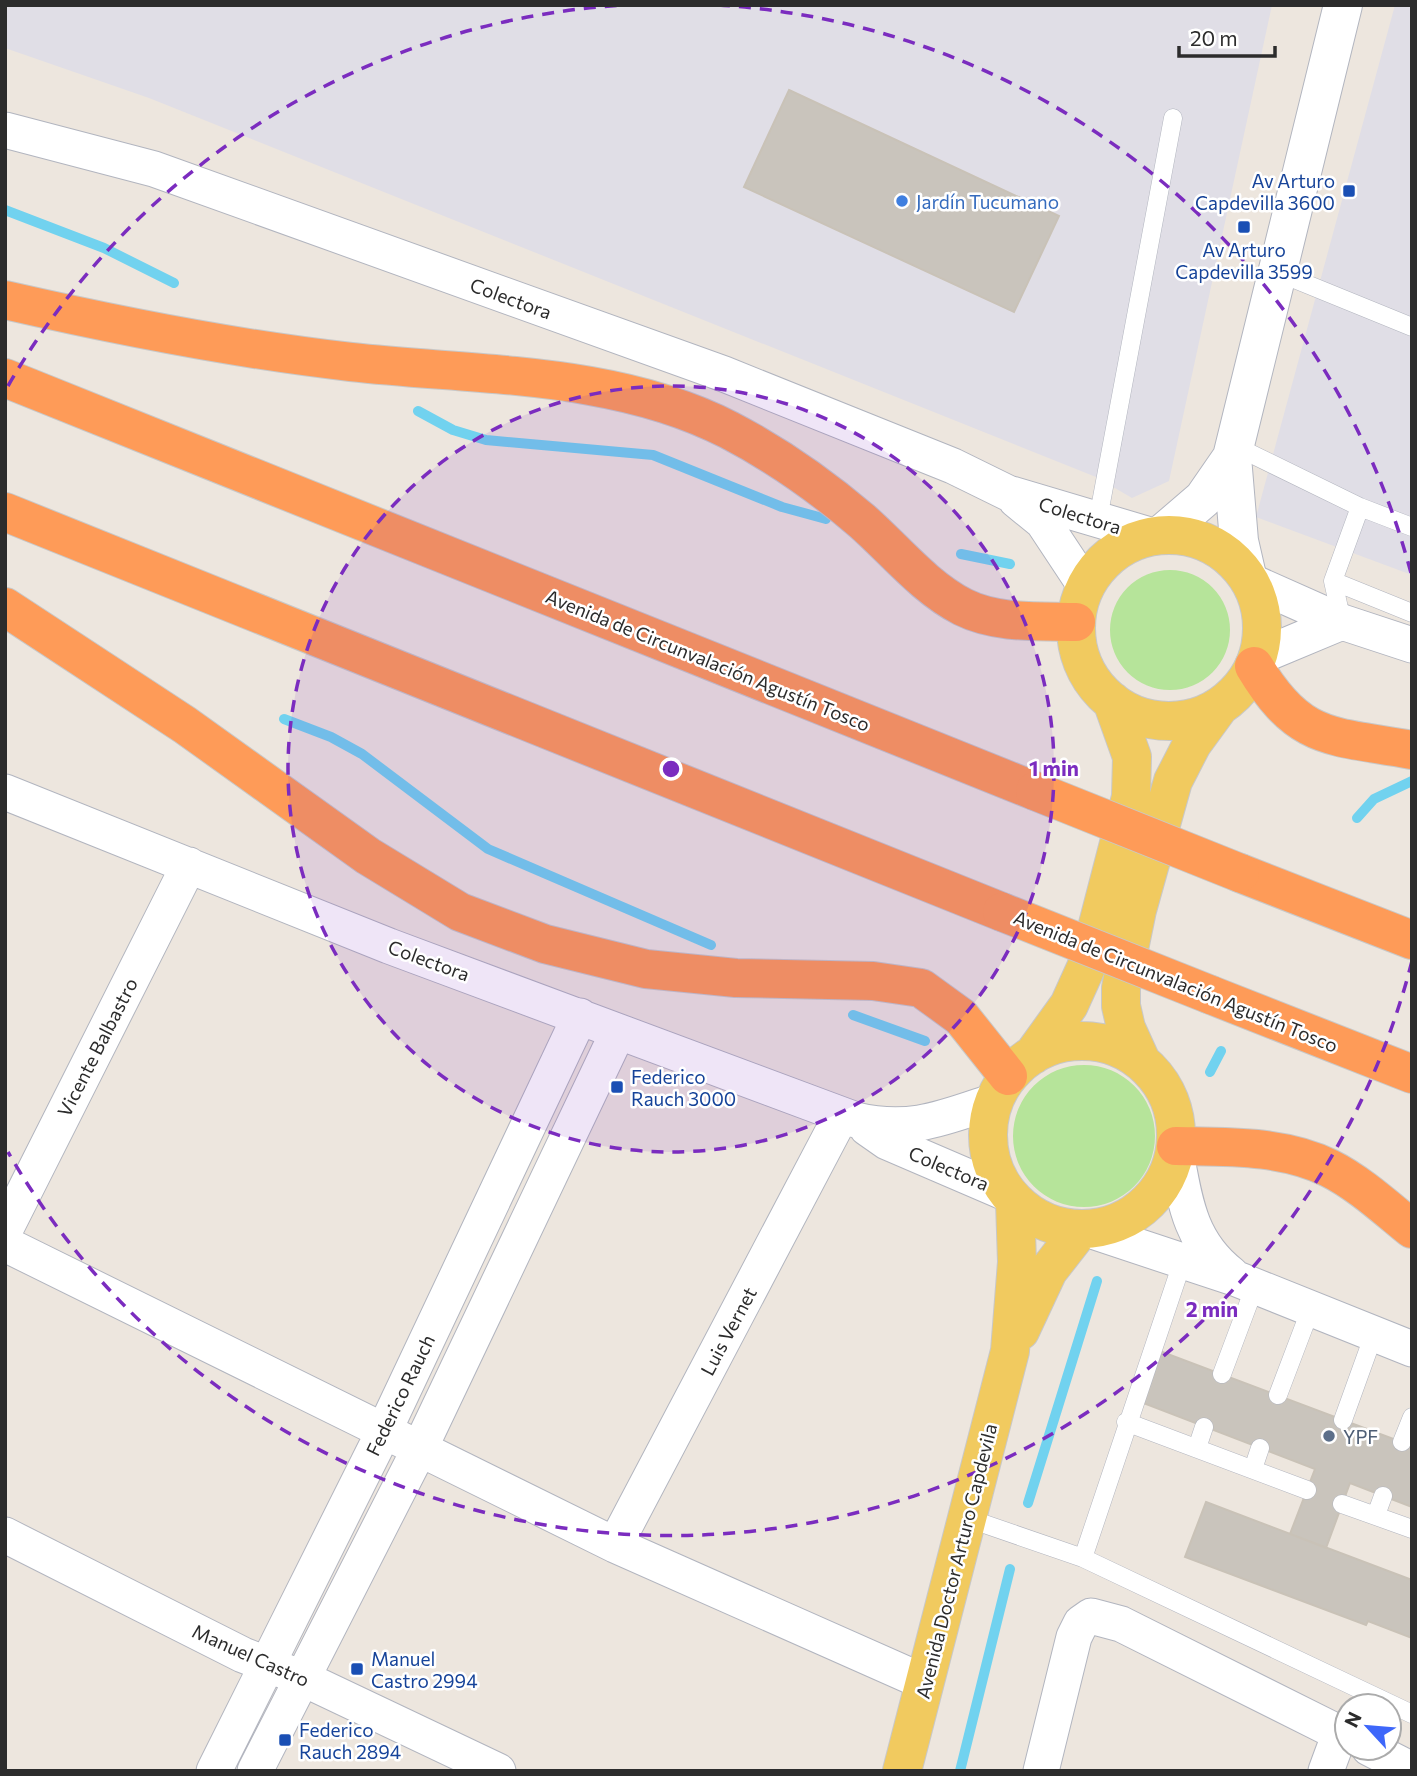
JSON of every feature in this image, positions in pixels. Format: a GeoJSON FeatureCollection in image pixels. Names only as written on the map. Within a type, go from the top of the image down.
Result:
{"type":"FeatureCollection","features":[{"type":"Feature","properties":{"kind":"highway"},"geometry":{"type":"LineString","coordinates":[[5,299],[147,330],[293,355],[556,382],[666,404],[728,430],[798,471],[864,523],[925,580],[963,607],[1008,619],[1081,605]]}},
{"type":"Feature","properties":{"kind":"highway","name":"Avenida de Circunvalación Agustín Tosco"},"geometry":{"type":"LineString","coordinates":[[5,378],[1412,940]]}},
{"type":"Feature","properties":{"kind":"highway","name":"Avenida de Circunvalación Agustín Tosco"},"geometry":{"type":"LineString","coordinates":[[5,512],[1412,1074]]}},
{"type":"Feature","properties":{"kind":"highway"},"geometry":{"type":"LineString","coordinates":[[5,607],[185,725],[368,856],[460,912],[545,944],[646,969],[736,978],[873,981],[921,988],[961,1017],[1012,1078]]}},
{"type":"Feature","properties":{"kind":"highway"},"geometry":{"type":"LineString","coordinates":[[1255,662],[1278,704],[1310,728],[1353,741],[1412,750]]}},
{"type":"Feature","properties":{"kind":"highway"},"geometry":{"type":"LineString","coordinates":[[1176,1149],[1264,1150],[1312,1161],[1343,1176],[1412,1229]]}},
{"type":"Feature","properties":{"kind":"main road","name":"Avenida Doctor Arturo Capdevila"},"geometry":{"type":"LineString","coordinates":[[1141,1061],[1126,1028],[1121,1006],[1121,988],[1137,910],[1172,780],[1192,744],[1219,707],[1240,687],[1255,662],[1262,637],[1262,618],[1248,579],[1239,541],[1234,452],[1343,5]]}},
{"type":"Feature","properties":{"kind":"main road","name":"Avenida Doctor Arturo Capdevila"},"geometry":{"type":"LineString","coordinates":[[902,1771],[1010,1351],[1018,1250],[1012,1198],[993,1166],[988,1145],[1012,1078],[1069,1005],[1087,963],[1130,796],[1132,757],[1112,701],[1088,673],[1079,647],[1081,605],[1098,567],[1119,549],[1157,535],[1203,499],[1234,452]]}},
{"type":"Feature","properties":{"kind":"main road","name":"Avenida Doctor Arturo Capdevila"},"geometry":{"type":"LineString","coordinates":[[1157,535],[1187,536],[1204,541],[1231,557],[1248,579]]}},
{"type":"Feature","properties":{"kind":"main road","name":"Avenida Doctor Arturo Capdevila"},"geometry":{"type":"LineString","coordinates":[[1112,701],[1142,717],[1160,721],[1192,719],[1219,707]]}},
{"type":"Feature","properties":{"kind":"main road","name":"Avenida Doctor Arturo Capdevila"},"geometry":{"type":"LineString","coordinates":[[1010,1351],[1048,1271],[1085,1230],[1108,1227],[1141,1210],[1163,1185],[1176,1149],[1177,1127],[1171,1102],[1159,1079],[1141,1061],[1118,1047],[1092,1041],[1066,1042],[1012,1078]]}},
{"type":"Feature","properties":{"kind":"main road"},"geometry":{"type":"LineString","coordinates":[[1012,1198],[1053,1226],[1085,1230]]}},
{"type":"Feature","properties":{"kind":"street","name":"Colectora"},"geometry":{"type":"LineString","coordinates":[[5,130],[154,169],[711,370],[953,466],[1008,493],[1157,535]]}},
{"type":"Feature","properties":{"kind":"street","name":"Colectora"},"geometry":{"type":"LineString","coordinates":[[1008,493],[1043,522],[1081,605]]}},
{"type":"Feature","properties":{"kind":"street"},"geometry":{"type":"LineString","coordinates":[[1248,579],[1342,622],[1412,645]]}},
{"type":"Feature","properties":{"kind":"street"},"geometry":{"type":"LineString","coordinates":[[1255,662],[1342,622]]}},
{"type":"Feature","properties":{"kind":"street","name":"Colectora"},"geometry":{"type":"LineString","coordinates":[[5,792],[390,946],[848,1118],[884,1127],[909,1126],[1012,1078]]}},
{"type":"Feature","properties":{"kind":"street","name":"Vicente Balbastro"},"geometry":{"type":"LineString","coordinates":[[5,1230],[189,865]]}},
{"type":"Feature","properties":{"kind":"street","name":"Federico Rauch"},"geometry":{"type":"LineString","coordinates":[[214,1771],[383,1433],[580,1016]]}},
{"type":"Feature","properties":{"kind":"street","name":"Federico Rauch"},"geometry":{"type":"LineString","coordinates":[[255,1771],[419,1450],[618,1032]]}},
{"type":"Feature","properties":{"kind":"street","name":"Colectora"},"geometry":{"type":"LineString","coordinates":[[848,1118],[887,1142],[1012,1198]]}},
{"type":"Feature","properties":{"kind":"street","name":"Luis Vernet"},"geometry":{"type":"LineString","coordinates":[[615,1545],[848,1118]]}},
{"type":"Feature","properties":{"kind":"street"},"geometry":{"type":"LineString","coordinates":[[1176,1149],[1194,1230],[1204,1249],[1246,1282]]}},
{"type":"Feature","properties":{"kind":"street"},"geometry":{"type":"LineString","coordinates":[[1085,1230],[1246,1282],[1412,1349]]}},
{"type":"Feature","properties":{"kind":"street"},"geometry":{"type":"LineString","coordinates":[[5,1244],[383,1433],[615,1545],[924,1682]]}},
{"type":"Feature","properties":{"kind":"street","name":"Manuel Castro"},"geometry":{"type":"LineString","coordinates":[[5,1535],[243,1655],[302,1678],[498,1771]]}},
{"type":"Feature","properties":{"kind":"street"},"geometry":{"type":"LineString","coordinates":[[1041,1771],[1074,1637],[1082,1623],[1091,1616],[1121,1625],[1333,1731]]}},
{"type":"Feature","properties":{"kind":"street"},"geometry":{"type":"LineString","coordinates":[[1396,1762],[1412,1770]]}},
{"type":"Feature","properties":{"kind":"lane"},"geometry":{"type":"LineString","coordinates":[[1098,519],[1173,118]]}},
{"type":"Feature","properties":{"kind":"lane"},"geometry":{"type":"LineString","coordinates":[[1277,272],[1412,327]]}},
{"type":"Feature","properties":{"kind":"lane"},"geometry":{"type":"LineString","coordinates":[[1234,452],[1412,527]]}},
{"type":"Feature","properties":{"kind":"lane"},"geometry":{"type":"LineString","coordinates":[[1342,622],[1333,581],[1360,507]]}},
{"type":"Feature","properties":{"kind":"lane"},"geometry":{"type":"LineString","coordinates":[[1333,581],[1412,613]]}},
{"type":"Feature","properties":{"kind":"lane"},"geometry":{"type":"LineString","coordinates":[[1083,1558],[1126,1422],[1183,1260]]}},
{"type":"Feature","properties":{"kind":"lane"},"geometry":{"type":"LineString","coordinates":[[1222,1374],[1246,1282]]}},
{"type":"Feature","properties":{"kind":"lane"},"geometry":{"type":"LineString","coordinates":[[1278,1395],[1311,1308]]}},
{"type":"Feature","properties":{"kind":"lane"},"geometry":{"type":"LineString","coordinates":[[1343,1420],[1374,1334]]}},
{"type":"Feature","properties":{"kind":"lane"},"geometry":{"type":"LineString","coordinates":[[1402,1442],[1412,1417]]}},
{"type":"Feature","properties":{"kind":"lane"},"geometry":{"type":"LineString","coordinates":[[1126,1422],[1307,1490]]}},
{"type":"Feature","properties":{"kind":"lane"},"geometry":{"type":"LineString","coordinates":[[1197,1448],[1204,1427]]}},
{"type":"Feature","properties":{"kind":"lane"},"geometry":{"type":"LineString","coordinates":[[1253,1469],[1260,1448]]}},
{"type":"Feature","properties":{"kind":"lane"},"geometry":{"type":"LineString","coordinates":[[1376,1515],[1383,1496]]}},
{"type":"Feature","properties":{"kind":"lane"},"geometry":{"type":"LineString","coordinates":[[1342,1504],[1412,1529]]}},
{"type":"Feature","properties":{"kind":"lane"},"geometry":{"type":"LineString","coordinates":[[967,1518],[1083,1558],[1412,1714]]}},
{"type":"Feature","properties":{"kind":"shaded area"},"geometry":{"type":"Polygon","coordinates":[[[5,5],[1272,5],[1169,481],[1132,498],[1096,477],[149,98],[5,48],[5,5]]]}},
{"type":"Feature","properties":{"kind":"shaded area"},"geometry":{"type":"Polygon","coordinates":[[[1395,5],[1412,5],[1412,575],[1256,517],[1395,5]]]}},
{"type":"Feature","properties":{"kind":"green space"},"geometry":{"type":"Polygon","coordinates":[[[1170,570],[1193,575],[1212,588],[1225,607],[1230,630],[1225,653],[1212,672],[1193,685],[1170,690],[1147,685],[1128,672],[1115,653],[1110,630],[1115,607],[1128,588],[1147,575],[1170,570]]]}},
{"type":"Feature","properties":{"kind":"green space"},"geometry":{"type":"Polygon","coordinates":[[[1084,1065],[1111,1070],[1134,1086],[1150,1109],[1155,1136],[1150,1163],[1134,1186],[1111,1202],[1084,1207],[1057,1202],[1034,1186],[1018,1163],[1013,1136],[1018,1109],[1034,1086],[1057,1070],[1084,1065]]]}},
{"type":"Feature","properties":{"kind":"building","name":"Jardín Tucumano"},"geometry":{"type":"Polygon","coordinates":[[[789,90],[1059,216],[1014,312],[744,187],[789,90]]]}},
{"type":"Feature","properties":{"kind":"building"},"geometry":{"type":"Polygon","coordinates":[[[1157,1350],[1412,1446],[1412,1507],[1350,1483],[1326,1548],[1290,1534],[1315,1469],[1138,1401],[1157,1350]]]}},
{"type":"Feature","properties":{"kind":"building"},"geometry":{"type":"Polygon","coordinates":[[[1206,1502],[1412,1580],[1412,1638],[1368,1621],[1366,1625],[1185,1557],[1206,1502]]]}},
{"type":"Feature","properties":{"kind":"waterway"},"geometry":{"type":"LineString","coordinates":[[5,210],[104,248],[174,283]]}},
{"type":"Feature","properties":{"kind":"waterway"},"geometry":{"type":"LineString","coordinates":[[418,411],[453,430],[486,440],[653,455],[782,507],[826,519]]}},
{"type":"Feature","properties":{"kind":"waterway"},"geometry":{"type":"LineString","coordinates":[[961,554],[1010,564]]}},
{"type":"Feature","properties":{"kind":"waterway"},"geometry":{"type":"LineString","coordinates":[[284,719],[331,737],[362,754],[488,849],[711,945]]}},
{"type":"Feature","properties":{"kind":"waterway"},"geometry":{"type":"LineString","coordinates":[[1357,818],[1374,799],[1412,781]]}},
{"type":"Feature","properties":{"kind":"waterway"},"geometry":{"type":"LineString","coordinates":[[853,1015],[925,1041]]}},
{"type":"Feature","properties":{"kind":"waterway"},"geometry":{"type":"LineString","coordinates":[[1210,1072],[1221,1051]]}},
{"type":"Feature","properties":{"kind":"waterway"},"geometry":{"type":"LineString","coordinates":[[1028,1503],[1097,1281]]}},
{"type":"Feature","properties":{"kind":"waterway"},"geometry":{"type":"LineString","coordinates":[[960,1771],[1010,1569]]}},
{"type":"Feature","properties":{"kind":"place","name":"Av Arturo Capdevilla 3600"},"geometry":{"type":"Point","coordinates":[1349,191]}},
{"type":"Feature","properties":{"kind":"place","name":"Jardín Tucumano"},"geometry":{"type":"Point","coordinates":[902,201]}},
{"type":"Feature","properties":{"kind":"place","name":"Av Arturo Capdevilla 3599"},"geometry":{"type":"Point","coordinates":[1244,227]}},
{"type":"Feature","properties":{"kind":"place","name":"Federico Rauch 3000"},"geometry":{"type":"Point","coordinates":[617,1087]}},
{"type":"Feature","properties":{"kind":"place","name":"YPF"},"geometry":{"type":"Point","coordinates":[1329,1436]}},
{"type":"Feature","properties":{"kind":"place","name":"Manuel Castro 2994"},"geometry":{"type":"Point","coordinates":[357,1669]}},
{"type":"Feature","properties":{"kind":"place","name":"Federico Rauch 2894"},"geometry":{"type":"Point","coordinates":[285,1740]}}]}
